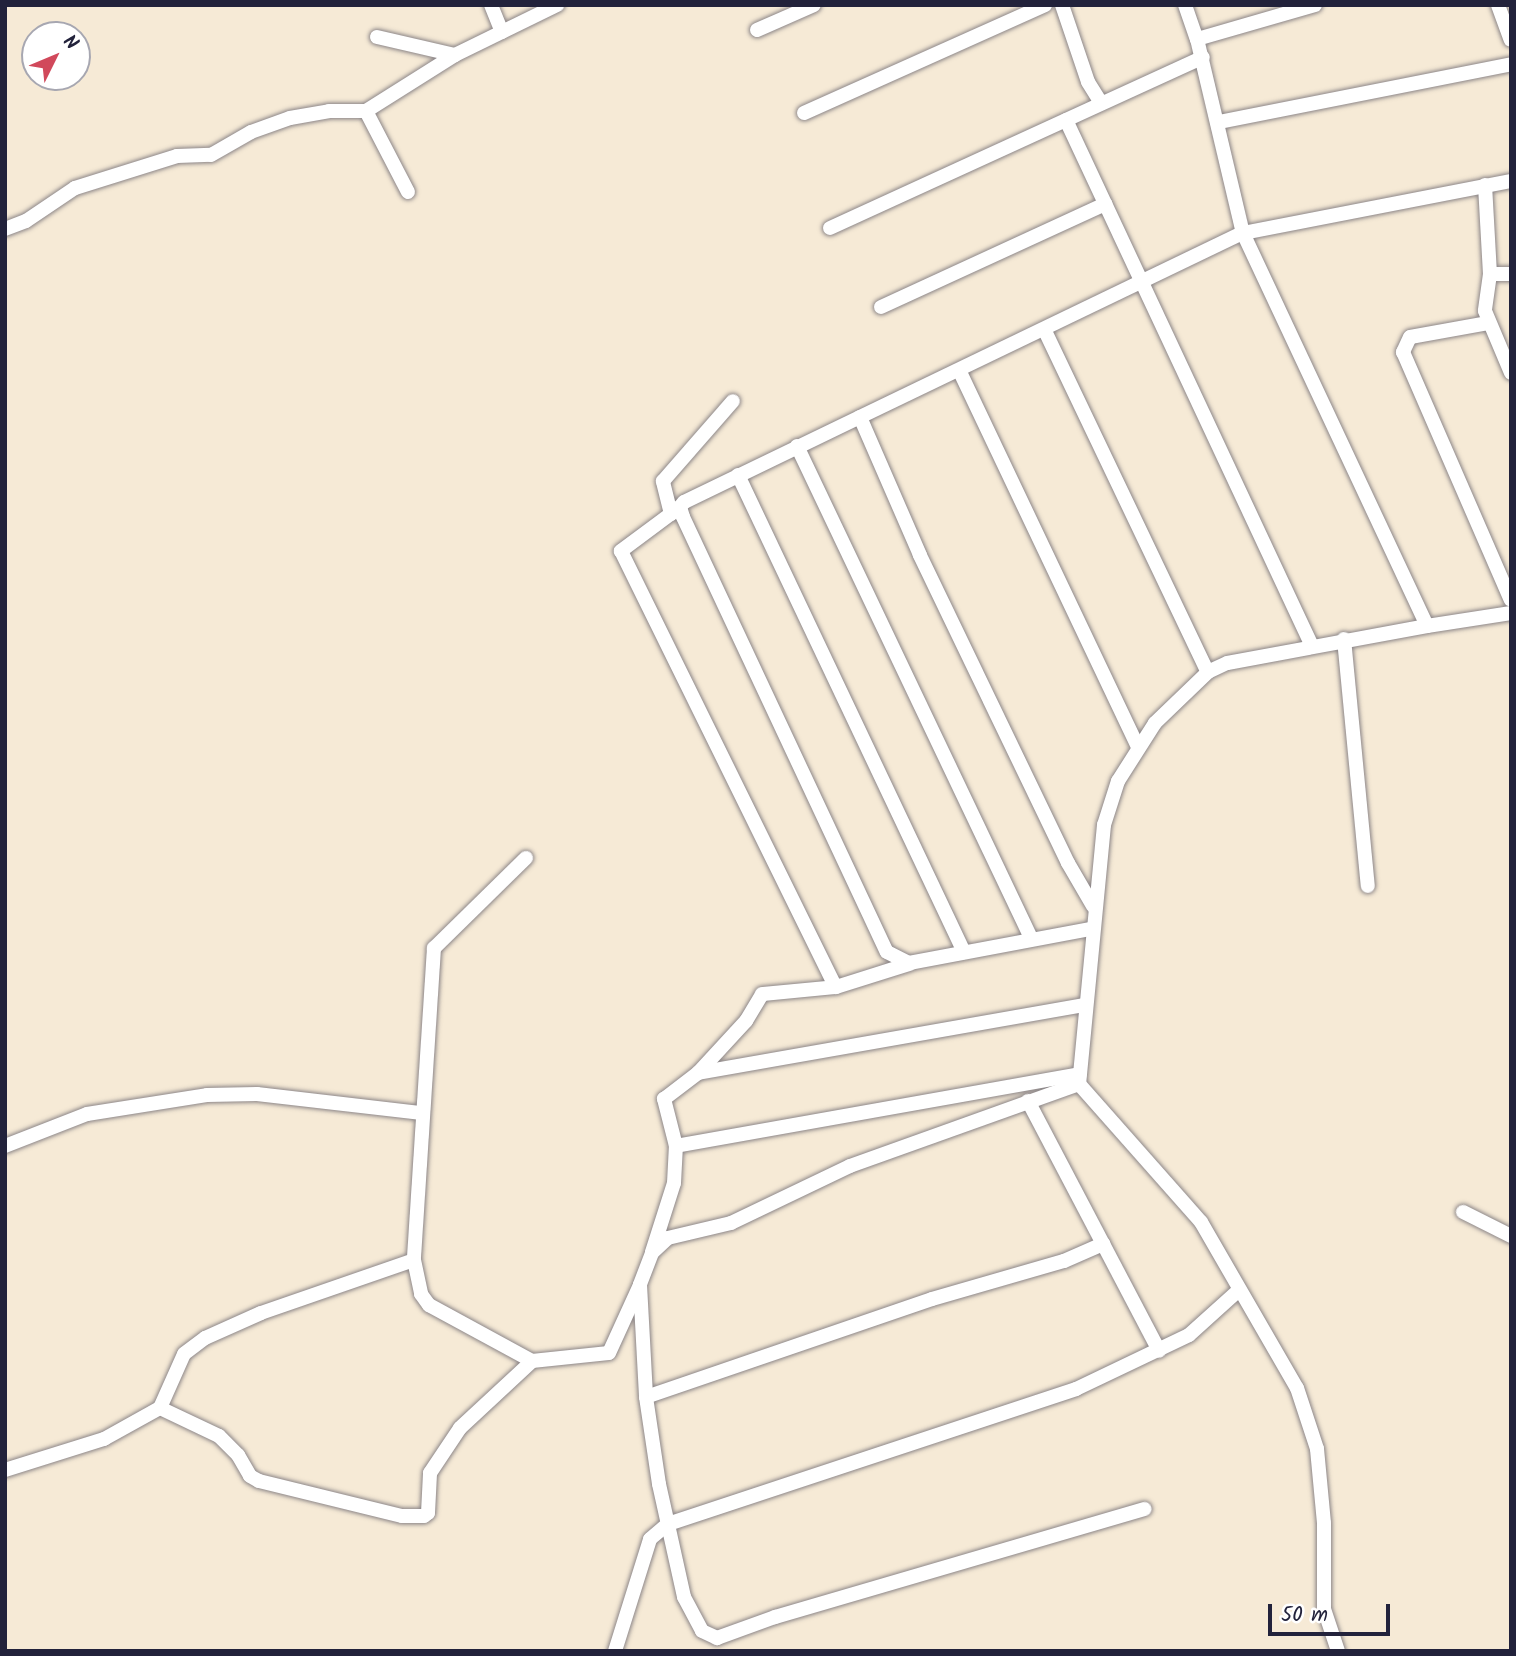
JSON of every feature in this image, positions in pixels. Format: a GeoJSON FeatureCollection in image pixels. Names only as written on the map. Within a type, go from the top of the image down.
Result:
{"type":"FeatureCollection","features":[{"type":"Feature","properties":{"kind":"street"},"geometry":{"type":"LineString","coordinates":[[491,5],[502,32]]}},
{"type":"Feature","properties":{"kind":"street"},"geometry":{"type":"LineString","coordinates":[[5,229],[26,221],[75,188],[177,156],[211,155],[251,132],[290,118],[329,111],[366,111],[455,55],[557,5]]}},
{"type":"Feature","properties":{"kind":"street"},"geometry":{"type":"LineString","coordinates":[[757,30],[814,5]]}},
{"type":"Feature","properties":{"kind":"street"},"geometry":{"type":"LineString","coordinates":[[804,113],[1045,5]]}},
{"type":"Feature","properties":{"kind":"street"},"geometry":{"type":"LineString","coordinates":[[1062,5],[1088,82],[1101,103]]}},
{"type":"Feature","properties":{"kind":"street"},"geometry":{"type":"LineString","coordinates":[[1185,5],[1203,57],[1242,233],[1427,626]]}},
{"type":"Feature","properties":{"kind":"street"},"geometry":{"type":"LineString","coordinates":[[1197,39],[1315,5]]}},
{"type":"Feature","properties":{"kind":"street"},"geometry":{"type":"LineString","coordinates":[[1499,5],[1511,40]]}},
{"type":"Feature","properties":{"kind":"street"},"geometry":{"type":"LineString","coordinates":[[377,37],[455,55]]}},
{"type":"Feature","properties":{"kind":"street"},"geometry":{"type":"LineString","coordinates":[[830,228],[1203,57]]}},
{"type":"Feature","properties":{"kind":"street"},"geometry":{"type":"LineString","coordinates":[[1219,122],[1511,64]]}},
{"type":"Feature","properties":{"kind":"street"},"geometry":{"type":"LineString","coordinates":[[366,111],[408,192]]}},
{"type":"Feature","properties":{"kind":"street"},"geometry":{"type":"LineString","coordinates":[[1066,120],[1311,644]]}},
{"type":"Feature","properties":{"kind":"street"},"geometry":{"type":"LineString","coordinates":[[836,987],[621,551],[675,511],[738,475],[960,372],[1242,233],[1511,181]]}},
{"type":"Feature","properties":{"kind":"street"},"geometry":{"type":"LineString","coordinates":[[1485,186],[1490,274],[1488,323],[1511,373]]}},
{"type":"Feature","properties":{"kind":"street"},"geometry":{"type":"LineString","coordinates":[[881,307],[1105,204]]}},
{"type":"Feature","properties":{"kind":"street"},"geometry":{"type":"LineString","coordinates":[[1490,274],[1511,274]]}},
{"type":"Feature","properties":{"kind":"street"},"geometry":{"type":"LineString","coordinates":[[1488,323],[1410,337],[1403,352],[1511,600]]}},
{"type":"Feature","properties":{"kind":"street"},"geometry":{"type":"LineString","coordinates":[[1045,331],[1208,672]]}},
{"type":"Feature","properties":{"kind":"street"},"geometry":{"type":"LineString","coordinates":[[960,372],[1138,747]]}},
{"type":"Feature","properties":{"kind":"street"},"geometry":{"type":"LineString","coordinates":[[733,401],[663,481],[887,952],[909,963]]}},
{"type":"Feature","properties":{"kind":"street"},"geometry":{"type":"LineString","coordinates":[[860,418],[920,555],[1068,863],[1093,906]]}},
{"type":"Feature","properties":{"kind":"street"},"geometry":{"type":"LineString","coordinates":[[797,446],[1031,938]]}},
{"type":"Feature","properties":{"kind":"street"},"geometry":{"type":"LineString","coordinates":[[738,475],[964,952]]}},
{"type":"Feature","properties":{"kind":"street"},"geometry":{"type":"LineString","coordinates":[[1338,1651],[1324,1609],[1324,1523],[1317,1449],[1297,1388],[1192,1211],[1080,1079],[1093,906],[1104,825],[1118,781],[1138,747],[1155,723],[1208,672],[1227,663],[1311,644],[1511,614]]}},
{"type":"Feature","properties":{"kind":"street"},"geometry":{"type":"LineString","coordinates":[[1344,639],[1368,886]]}},
{"type":"Feature","properties":{"kind":"street"},"geometry":{"type":"LineString","coordinates":[[526,858],[434,948],[414,1260],[421,1294],[429,1305],[532,1361],[609,1353],[640,1285],[674,1183],[676,1146],[664,1099],[698,1073],[746,1021],[762,994],[836,987],[909,963],[1031,938],[1091,929]]}},
{"type":"Feature","properties":{"kind":"street"},"geometry":{"type":"LineString","coordinates":[[698,1073],[1085,1004]]}},
{"type":"Feature","properties":{"kind":"street"},"geometry":{"type":"LineString","coordinates":[[652,1253],[668,1238],[731,1223],[850,1166],[1028,1101],[1080,1079]]}},
{"type":"Feature","properties":{"kind":"street"},"geometry":{"type":"LineString","coordinates":[[676,1146],[1080,1079]]}},
{"type":"Feature","properties":{"kind":"street"},"geometry":{"type":"LineString","coordinates":[[5,1146],[87,1114],[207,1095],[257,1094],[422,1113]]}},
{"type":"Feature","properties":{"kind":"street"},"geometry":{"type":"LineString","coordinates":[[1028,1101],[1159,1351]]}},
{"type":"Feature","properties":{"kind":"street"},"geometry":{"type":"LineString","coordinates":[[1463,1212],[1511,1236]]}},
{"type":"Feature","properties":{"kind":"street"},"geometry":{"type":"LineString","coordinates":[[646,1397],[932,1299],[1064,1261],[1102,1244]]}},
{"type":"Feature","properties":{"kind":"street"},"geometry":{"type":"LineString","coordinates":[[5,1470],[104,1440],[160,1408],[184,1354],[197,1343],[261,1313],[414,1260]]}},
{"type":"Feature","properties":{"kind":"street"},"geometry":{"type":"LineString","coordinates":[[640,1285],[646,1397],[668,1524],[684,1597],[702,1631],[717,1638],[775,1617],[1145,1509]]}},
{"type":"Feature","properties":{"kind":"street"},"geometry":{"type":"LineString","coordinates":[[615,1651],[650,1539],[668,1524],[1076,1390],[1189,1335],[1239,1290]]}},
{"type":"Feature","properties":{"kind":"street"},"geometry":{"type":"LineString","coordinates":[[160,1408],[219,1436],[250,1476],[259,1481],[420,1517],[428,1513],[430,1473],[440,1452],[481,1406],[532,1361]]}}]}
